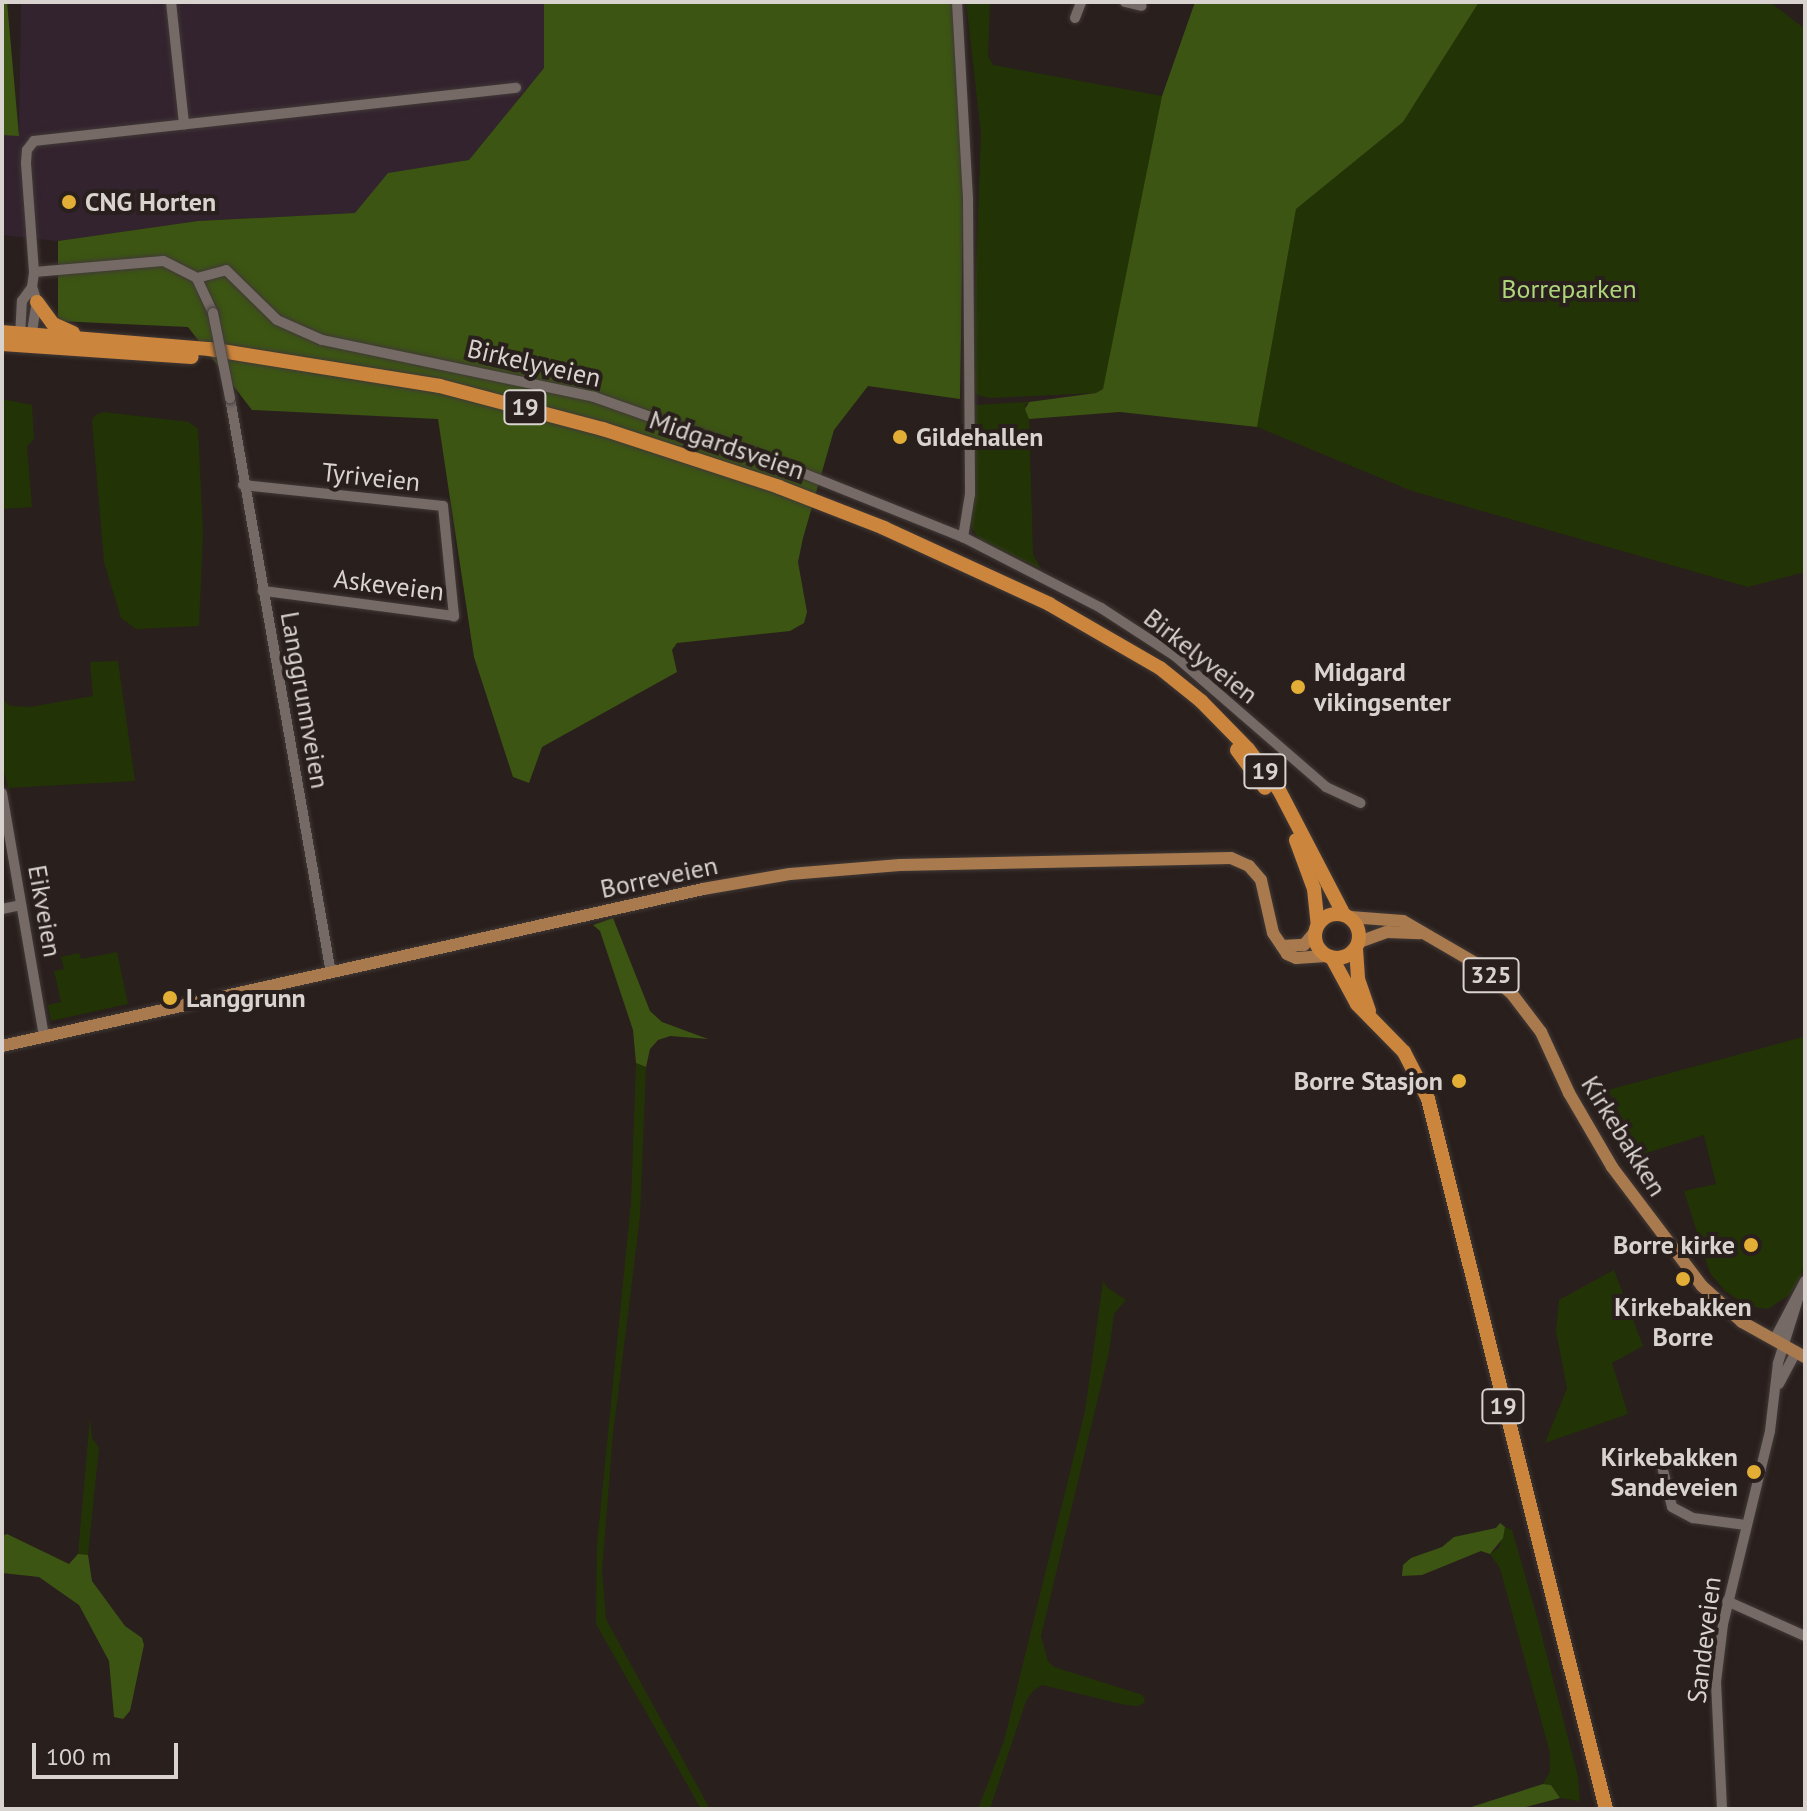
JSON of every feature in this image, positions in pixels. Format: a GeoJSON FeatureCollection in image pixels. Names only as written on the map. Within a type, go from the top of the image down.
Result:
{"type":"FeatureCollection","features":[{"type":"Feature","properties":{"kind":"highway","name":"19"},"geometry":{"type":"LineString","coordinates":[[37,302],[53,324],[89,338]]}},
{"type":"Feature","properties":{"kind":"highway","name":"Midgardsveien"},"geometry":{"type":"LineString","coordinates":[[2,332],[25,338],[264,358]]}},
{"type":"Feature","properties":{"kind":"highway","name":"Midgardsveien"},"geometry":{"type":"LineString","coordinates":[[2,344],[25,338],[89,338],[402,378],[506,402],[779,487],[967,564],[1049,604],[1160,668],[1201,701],[1261,765],[1292,812],[1347,916]]}},
{"type":"Feature","properties":{"kind":"highway","name":"Midgardsveien"},"geometry":{"type":"LineString","coordinates":[[1144,661],[1225,737],[1275,802],[1311,876],[1317,928]]}},
{"type":"Feature","properties":{"kind":"highway"},"geometry":{"type":"LineString","coordinates":[[1317,928],[1330,915],[1347,916]]}},
{"type":"Feature","properties":{"kind":"highway","name":"19"},"geometry":{"type":"LineString","coordinates":[[1347,916],[1359,928],[1358,979],[1372,1018]]}},
{"type":"Feature","properties":{"kind":"highway","name":"19"},"geometry":{"type":"LineString","coordinates":[[1317,928],[1317,947],[1329,957],[1357,1004],[1404,1052],[1428,1099],[1606,1809]]}},
{"type":"Feature","properties":{"kind":"highway"},"geometry":{"type":"LineString","coordinates":[[1329,957],[1345,957],[1358,946]]}},
{"type":"Feature","properties":{"kind":"main road","name":"Borreveien"},"geometry":{"type":"LineString","coordinates":[[2,1046],[741,882],[900,865],[1231,858],[1249,866],[1261,880],[1273,933],[1282,946]]}},
{"type":"Feature","properties":{"kind":"main road","name":"Kirkebakken"},"geometry":{"type":"LineString","coordinates":[[1347,916],[1403,921],[1477,964],[1512,994],[1541,1032],[1590,1132],[1638,1203],[1712,1298],[1742,1322],[1800,1355]]}},
{"type":"Feature","properties":{"kind":"main road"},"geometry":{"type":"LineString","coordinates":[[1282,946],[1304,945],[1317,928]]}},
{"type":"Feature","properties":{"kind":"main road","name":"Kirkebakken"},"geometry":{"type":"LineString","coordinates":[[1358,946],[1387,932],[1428,934]]}},
{"type":"Feature","properties":{"kind":"main road"},"geometry":{"type":"LineString","coordinates":[[1282,946],[1296,958],[1329,957]]}},
{"type":"Feature","properties":{"kind":"street"},"geometry":{"type":"LineString","coordinates":[[171,2],[184,124]]}},
{"type":"Feature","properties":{"kind":"street"},"geometry":{"type":"LineString","coordinates":[[957,2],[968,199],[970,494],[963,537]]}},
{"type":"Feature","properties":{"kind":"street"},"geometry":{"type":"LineString","coordinates":[[1075,18],[1081,2]]}},
{"type":"Feature","properties":{"kind":"street"},"geometry":{"type":"LineString","coordinates":[[1125,2],[1142,6]]}},
{"type":"Feature","properties":{"kind":"street"},"geometry":{"type":"LineString","coordinates":[[25,338],[37,302],[32,287],[34,272],[26,163],[27,150],[34,141],[516,88]]}},
{"type":"Feature","properties":{"kind":"street"},"geometry":{"type":"LineString","coordinates":[[34,272],[145,260],[178,266],[197,278]]}},
{"type":"Feature","properties":{"kind":"street","name":"Birkelyveien"},"geometry":{"type":"LineString","coordinates":[[197,278],[226,270],[277,320],[322,340],[594,397],[755,454],[963,537],[1101,608],[1175,656],[1326,787],[1360,803]]}},
{"type":"Feature","properties":{"kind":"street","name":"Langgrunnveien"},"geometry":{"type":"LineString","coordinates":[[197,278],[213,313],[230,398],[331,973]]}},
{"type":"Feature","properties":{"kind":"street"},"geometry":{"type":"LineString","coordinates":[[25,338],[22,301],[32,287]]}},
{"type":"Feature","properties":{"kind":"street","name":"Tyriveien"},"geometry":{"type":"LineString","coordinates":[[243,485],[443,506],[448,558]]}},
{"type":"Feature","properties":{"kind":"street","name":"Askeveien"},"geometry":{"type":"LineString","coordinates":[[263,591],[454,616],[448,558]]}},
{"type":"Feature","properties":{"kind":"street","name":"Eikveien"},"geometry":{"type":"LineString","coordinates":[[2,793],[44,1037]]}},
{"type":"Feature","properties":{"kind":"street"},"geometry":{"type":"LineString","coordinates":[[2,909],[21,905]]}},
{"type":"Feature","properties":{"kind":"street"},"geometry":{"type":"LineString","coordinates":[[1779,1342],[1805,1281]]}},
{"type":"Feature","properties":{"kind":"street","name":"Sandeveien"},"geometry":{"type":"LineString","coordinates":[[1722,1809],[1716,1682],[1727,1601],[1777,1389],[1779,1342]]}},
{"type":"Feature","properties":{"kind":"street","name":"Sandeveien"},"geometry":{"type":"LineString","coordinates":[[1777,1389],[1800,1355]]}},
{"type":"Feature","properties":{"kind":"street"},"geometry":{"type":"LineString","coordinates":[[1660,1458],[1672,1507],[1693,1518],[1746,1525]]}},
{"type":"Feature","properties":{"kind":"street"},"geometry":{"type":"LineString","coordinates":[[1727,1601],[1805,1636]]}},
{"type":"Feature","properties":{"kind":"shaded area"},"geometry":{"type":"Polygon","coordinates":[[[21,2],[544,2],[544,68],[469,160],[389,173],[356,213],[198,221],[58,241],[2,235],[2,135],[19,135],[21,2]]]}},
{"type":"Feature","properties":{"kind":"green space"},"geometry":{"type":"Polygon","coordinates":[[[2,2],[7,2],[19,136],[2,135],[2,2]]]}},
{"type":"Feature","properties":{"kind":"green space"},"geometry":{"type":"Polygon","coordinates":[[[544,2],[958,2],[963,214],[960,399],[868,386],[834,430],[803,538],[798,562],[807,612],[804,623],[790,631],[677,643],[672,650],[677,672],[542,747],[529,783],[513,777],[474,657],[438,419],[252,410],[188,327],[58,321],[58,241],[198,221],[355,213],[388,173],[469,160],[544,68],[544,2]]]}},
{"type":"Feature","properties":{"kind":"green space"},"geometry":{"type":"Polygon","coordinates":[[[966,2],[990,2],[988,56],[993,65],[1162,96],[1106,377],[1103,389],[1096,393],[990,398],[977,395],[972,383],[981,133],[966,2]]]}},
{"type":"Feature","properties":{"kind":"green space"},"geometry":{"type":"Polygon","coordinates":[[[1195,2],[1479,2],[1403,122],[1296,209],[1257,427],[1120,412],[1029,419],[1025,409],[1029,402],[1096,393],[1103,389],[1162,96],[1195,2]]]}},
{"type":"Feature","properties":{"kind":"green space","name":"Borreparken"},"geometry":{"type":"Polygon","coordinates":[[[1479,2],[1770,2],[1805,29],[1805,572],[1748,587],[1412,491],[1257,427],[1296,209],[1403,122],[1479,2]]]}},
{"type":"Feature","properties":{"kind":"green space"},"geometry":{"type":"Polygon","coordinates":[[[2,399],[32,405],[34,439],[27,446],[32,507],[2,509],[2,399]]]}},
{"type":"Feature","properties":{"kind":"green space"},"geometry":{"type":"Polygon","coordinates":[[[1029,402],[1025,405],[1029,419],[1033,554],[1041,569],[980,540],[969,524],[973,409],[975,405],[1029,402]]]}},
{"type":"Feature","properties":{"kind":"green space"},"geometry":{"type":"Polygon","coordinates":[[[104,412],[189,422],[198,429],[203,533],[199,626],[136,629],[121,618],[104,562],[92,421],[95,415],[104,412]]]}},
{"type":"Feature","properties":{"kind":"green space"},"geometry":{"type":"Polygon","coordinates":[[[118,661],[135,781],[8,788],[2,763],[2,699],[10,706],[30,707],[93,696],[90,662],[118,661]]]}},
{"type":"Feature","properties":{"kind":"green space"},"geometry":{"type":"Polygon","coordinates":[[[613,918],[650,1011],[662,1022],[708,1039],[670,1036],[658,1040],[650,1049],[646,1067],[636,1063],[633,1030],[600,931],[593,925],[613,918]]]}},
{"type":"Feature","properties":{"kind":"green space"},"geometry":{"type":"Polygon","coordinates":[[[117,952],[128,1004],[51,1021],[48,1005],[61,1002],[54,971],[64,969],[61,957],[79,953],[81,959],[117,952]]]}},
{"type":"Feature","properties":{"kind":"green space"},"geometry":{"type":"Polygon","coordinates":[[[1803,1037],[1805,1262],[1799,1281],[1789,1295],[1768,1309],[1748,1306],[1725,1291],[1710,1273],[1684,1191],[1716,1184],[1704,1135],[1640,1155],[1608,1090],[1803,1037]]]}},
{"type":"Feature","properties":{"kind":"green space"},"geometry":{"type":"Polygon","coordinates":[[[636,1063],[646,1067],[640,1217],[613,1434],[602,1570],[606,1619],[710,1809],[701,1809],[596,1624],[597,1544],[631,1202],[636,1063]]]}},
{"type":"Feature","properties":{"kind":"green space"},"geometry":{"type":"Polygon","coordinates":[[[1614,1270],[1643,1346],[1612,1363],[1628,1414],[1545,1443],[1567,1388],[1556,1331],[1559,1300],[1614,1270]]]}},
{"type":"Feature","properties":{"kind":"green space"},"geometry":{"type":"Polygon","coordinates":[[[1103,1281],[1126,1300],[1114,1314],[1109,1352],[1041,1636],[1048,1661],[1054,1667],[1143,1695],[1145,1702],[1137,1706],[1126,1705],[1042,1685],[1026,1701],[990,1809],[978,1809],[1004,1741],[1085,1411],[1103,1281]]]}},
{"type":"Feature","properties":{"kind":"green space"},"geometry":{"type":"Polygon","coordinates":[[[90,1418],[92,1438],[99,1448],[88,1555],[78,1554],[90,1418]]]}},
{"type":"Feature","properties":{"kind":"green space"},"geometry":{"type":"Polygon","coordinates":[[[1500,1523],[1505,1527],[1503,1538],[1490,1554],[1481,1551],[1422,1575],[1402,1576],[1403,1565],[1411,1558],[1442,1547],[1454,1537],[1496,1528],[1500,1523]]]}},
{"type":"Feature","properties":{"kind":"green space"},"geometry":{"type":"Polygon","coordinates":[[[1505,1527],[1512,1530],[1538,1621],[1578,1777],[1580,1801],[1560,1798],[1551,1785],[1543,1784],[1550,1772],[1550,1753],[1500,1568],[1490,1554],[1499,1548],[1505,1527]]]}},
{"type":"Feature","properties":{"kind":"green space"},"geometry":{"type":"Polygon","coordinates":[[[7,1534],[69,1564],[78,1554],[88,1555],[92,1581],[125,1626],[142,1638],[144,1645],[130,1711],[123,1719],[114,1717],[109,1661],[79,1605],[39,1577],[2,1573],[2,1536],[7,1534]]]}},
{"type":"Feature","properties":{"kind":"green space"},"geometry":{"type":"Polygon","coordinates":[[[1543,1784],[1551,1785],[1560,1798],[1518,1809],[1465,1809],[1543,1784]]]}},
{"type":"Feature","properties":{"kind":"place","name":"CNG Horten"},"geometry":{"type":"Point","coordinates":[69,202]}},
{"type":"Feature","properties":{"kind":"place","name":"Gildehallen"},"geometry":{"type":"Point","coordinates":[900,437]}},
{"type":"Feature","properties":{"kind":"place","name":"Midgard vikingsenter"},"geometry":{"type":"Point","coordinates":[1298,687]}},
{"type":"Feature","properties":{"kind":"place","name":"Langgrunn"},"geometry":{"type":"Point","coordinates":[170,998]}},
{"type":"Feature","properties":{"kind":"place","name":"Borre Stasjon"},"geometry":{"type":"Point","coordinates":[1459,1081]}},
{"type":"Feature","properties":{"kind":"place","name":"Borre kirke"},"geometry":{"type":"Point","coordinates":[1751,1245]}},
{"type":"Feature","properties":{"kind":"place","name":"Kirkebakken Borre"},"geometry":{"type":"Point","coordinates":[1683,1279]}},
{"type":"Feature","properties":{"kind":"place","name":"Kirkebakken Sandeveien"},"geometry":{"type":"Point","coordinates":[1754,1472]}}]}
